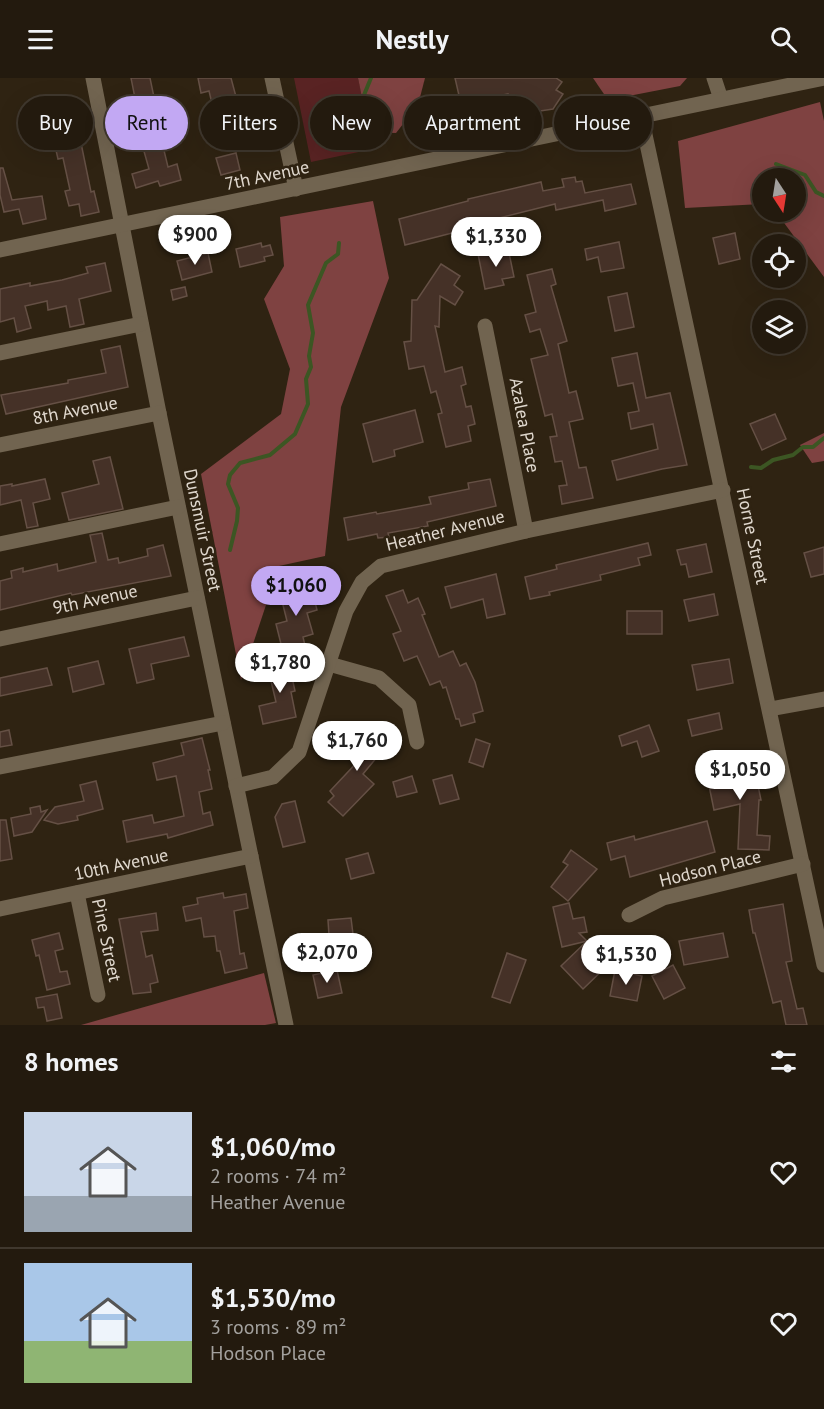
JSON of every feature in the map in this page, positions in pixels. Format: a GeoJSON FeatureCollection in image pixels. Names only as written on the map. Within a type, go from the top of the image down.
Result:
{"type":"FeatureCollection","features":[{"type":"Feature","properties":{"kind":"street","name":"Dunsmuir Street"},"geometry":{"type":"LineString","coordinates":[[93,78],[178,507],[286,1025]]}},
{"type":"Feature","properties":{"kind":"street"},"geometry":{"type":"LineString","coordinates":[[272,78],[296,189]]}},
{"type":"Feature","properties":{"kind":"street"},"geometry":{"type":"LineString","coordinates":[[714,78],[721,99]]}},
{"type":"Feature","properties":{"kind":"street","name":"7th Avenue"},"geometry":{"type":"LineString","coordinates":[[652,114],[824,78]]}},
{"type":"Feature","properties":{"kind":"street","name":"7th Avenue"},"geometry":{"type":"LineString","coordinates":[[0,250],[554,134]]}},
{"type":"Feature","properties":{"kind":"street","name":"Horne Street"},"geometry":{"type":"LineString","coordinates":[[648,150],[824,965]]}},
{"type":"Feature","properties":{"kind":"street"},"geometry":{"type":"LineString","coordinates":[[0,353],[141,324]]}},
{"type":"Feature","properties":{"kind":"street","name":"Azalea Place"},"geometry":{"type":"LineString","coordinates":[[485,326],[526,531]]}},
{"type":"Feature","properties":{"kind":"street","name":"8th Avenue"},"geometry":{"type":"LineString","coordinates":[[0,445],[159,413]]}},
{"type":"Feature","properties":{"kind":"street","name":"Heather Avenue"},"geometry":{"type":"LineString","coordinates":[[236,786],[273,777],[299,752],[346,611],[362,582],[381,566],[526,531],[723,490]]}},
{"type":"Feature","properties":{"kind":"street"},"geometry":{"type":"LineString","coordinates":[[0,544],[178,507]]}},
{"type":"Feature","properties":{"kind":"street","name":"9th Avenue"},"geometry":{"type":"LineString","coordinates":[[0,639],[197,598]]}},
{"type":"Feature","properties":{"kind":"street"},"geometry":{"type":"LineString","coordinates":[[329,664],[379,678],[409,705],[417,742]]}},
{"type":"Feature","properties":{"kind":"street"},"geometry":{"type":"LineString","coordinates":[[770,709],[824,699]]}},
{"type":"Feature","properties":{"kind":"street"},"geometry":{"type":"LineString","coordinates":[[0,767],[223,723]]}},
{"type":"Feature","properties":{"kind":"street","name":"10th Avenue"},"geometry":{"type":"LineString","coordinates":[[0,909],[251,856]]}},
{"type":"Feature","properties":{"kind":"street","name":"Hodson Place"},"geometry":{"type":"LineString","coordinates":[[629,915],[663,898],[803,864]]}},
{"type":"Feature","properties":{"kind":"street","name":"Pine Street"},"geometry":{"type":"LineString","coordinates":[[77,893],[98,995]]}},
{"type":"Feature","properties":{"kind":"shaded area"},"geometry":{"type":"Polygon","coordinates":[[[294,78],[358,78],[362,96],[310,96],[310,150],[368,150],[311,162],[294,78]]]}},
{"type":"Feature","properties":{"kind":"shaded area"},"geometry":{"type":"Polygon","coordinates":[[[358,78],[425,78],[420,96],[404,96],[404,123],[396,133],[392,133],[392,96],[362,96],[358,78]]]}},
{"type":"Feature","properties":{"kind":"shaded area"},"geometry":{"type":"Polygon","coordinates":[[[593,78],[687,78],[680,86],[629,96],[605,96],[593,78]]]}},
{"type":"Feature","properties":{"kind":"shaded area"},"geometry":{"type":"Polygon","coordinates":[[[820,102],[824,121],[824,277],[806,253],[806,234],[792,234],[783,222],[806,222],[806,168],[752,168],[752,205],[685,208],[678,141],[820,102]]]}},
{"type":"Feature","properties":{"kind":"shaded area"},"geometry":{"type":"Polygon","coordinates":[[[373,201],[389,278],[341,407],[325,556],[279,566],[241,680],[201,474],[281,414],[290,369],[264,299],[284,266],[280,217],[373,201]]]}},
{"type":"Feature","properties":{"kind":"shaded area"},"geometry":{"type":"Polygon","coordinates":[[[824,433],[824,461],[812,463],[800,445],[824,433]]]}},
{"type":"Feature","properties":{"kind":"shaded area"},"geometry":{"type":"Polygon","coordinates":[[[264,973],[276,1023],[265,1025],[81,1025],[264,973]]]}},
{"type":"Feature","properties":{"kind":"building"},"geometry":{"type":"Polygon","coordinates":[[[131,78],[150,78],[154,96],[135,96],[131,78]]]}},
{"type":"Feature","properties":{"kind":"building"},"geometry":{"type":"Polygon","coordinates":[[[198,78],[231,78],[236,96],[210,96],[209,91],[201,93],[198,78]]]}},
{"type":"Feature","properties":{"kind":"building"},"geometry":{"type":"Polygon","coordinates":[[[455,78],[556,78],[562,82],[556,90],[563,94],[554,96],[553,109],[542,111],[542,96],[508,96],[508,94],[459,96],[455,78]]]}},
{"type":"Feature","properties":{"kind":"building"},"geometry":{"type":"Polygon","coordinates":[[[56,150],[82,150],[91,192],[94,191],[99,212],[81,216],[79,204],[69,206],[65,191],[70,190],[63,158],[58,159],[56,150]]]}},
{"type":"Feature","properties":{"kind":"building"},"geometry":{"type":"Polygon","coordinates":[[[144,150],[164,150],[168,167],[177,164],[181,180],[160,186],[158,181],[136,188],[132,174],[149,169],[144,150]]]}},
{"type":"Feature","properties":{"kind":"building"},"geometry":{"type":"Polygon","coordinates":[[[236,153],[240,170],[221,175],[216,158],[236,153]]]}},
{"type":"Feature","properties":{"kind":"building"},"geometry":{"type":"Polygon","coordinates":[[[0,168],[3,168],[12,200],[42,196],[46,219],[23,224],[19,209],[4,212],[0,195],[0,168]]]}},
{"type":"Feature","properties":{"kind":"building"},"geometry":{"type":"Polygon","coordinates":[[[575,177],[576,182],[582,181],[585,193],[631,184],[636,204],[605,211],[603,200],[556,210],[555,204],[463,227],[464,230],[405,245],[399,219],[468,201],[468,199],[541,182],[543,191],[564,187],[562,179],[575,177]]]}},
{"type":"Feature","properties":{"kind":"building"},"geometry":{"type":"Polygon","coordinates":[[[735,233],[740,259],[719,264],[713,238],[735,233]]]}},
{"type":"Feature","properties":{"kind":"building"},"geometry":{"type":"Polygon","coordinates":[[[619,242],[624,268],[601,272],[598,257],[587,260],[585,249],[619,242]]]}},
{"type":"Feature","properties":{"kind":"building"},"geometry":{"type":"Polygon","coordinates":[[[261,243],[262,247],[270,245],[273,255],[264,257],[265,261],[240,267],[236,249],[261,243]]]}},
{"type":"Feature","properties":{"kind":"building"},"geometry":{"type":"Polygon","coordinates":[[[508,248],[514,277],[502,279],[504,285],[485,289],[478,254],[508,248]]]}},
{"type":"Feature","properties":{"kind":"building"},"geometry":{"type":"Polygon","coordinates":[[[208,253],[212,272],[182,280],[177,261],[208,253]]]}},
{"type":"Feature","properties":{"kind":"building"},"geometry":{"type":"Polygon","coordinates":[[[105,263],[111,291],[79,299],[84,324],[70,327],[66,306],[48,310],[47,301],[25,306],[31,328],[17,332],[14,318],[0,322],[0,289],[62,280],[88,273],[86,267],[105,263]]]}},
{"type":"Feature","properties":{"kind":"building"},"geometry":{"type":"Polygon","coordinates":[[[441,264],[460,276],[454,285],[463,292],[455,305],[440,296],[439,327],[435,326],[445,372],[462,367],[466,384],[461,386],[466,407],[471,406],[475,424],[468,426],[471,441],[446,447],[438,414],[442,413],[436,391],[431,393],[424,366],[409,369],[404,342],[411,341],[412,300],[417,300],[441,264]]]}},
{"type":"Feature","properties":{"kind":"building"},"geometry":{"type":"Polygon","coordinates":[[[552,269],[556,284],[551,286],[567,341],[558,344],[569,393],[576,391],[583,419],[569,422],[579,468],[586,467],[593,498],[562,504],[559,486],[567,485],[562,461],[555,462],[550,437],[557,436],[552,414],[545,416],[531,359],[548,355],[540,329],[530,332],[525,315],[536,312],[527,275],[552,269]]]}},
{"type":"Feature","properties":{"kind":"building"},"geometry":{"type":"Polygon","coordinates":[[[185,287],[187,296],[173,300],[171,290],[185,287]]]}},
{"type":"Feature","properties":{"kind":"building"},"geometry":{"type":"Polygon","coordinates":[[[627,293],[634,327],[615,331],[608,297],[627,293]]]}},
{"type":"Feature","properties":{"kind":"building"},"geometry":{"type":"Polygon","coordinates":[[[120,346],[128,387],[6,414],[1,395],[68,383],[68,380],[106,373],[101,350],[120,346]]]}},
{"type":"Feature","properties":{"kind":"building"},"geometry":{"type":"Polygon","coordinates":[[[637,353],[646,398],[670,393],[687,465],[617,480],[612,461],[658,449],[653,424],[631,429],[628,413],[639,411],[633,383],[618,386],[612,358],[637,353]]]}},
{"type":"Feature","properties":{"kind":"building"},"geometry":{"type":"Polygon","coordinates":[[[415,410],[423,442],[394,450],[395,456],[373,462],[363,424],[415,410]]]}},
{"type":"Feature","properties":{"kind":"building"},"geometry":{"type":"Polygon","coordinates":[[[775,414],[786,439],[762,450],[750,424],[775,414]]]}},
{"type":"Feature","properties":{"kind":"building"},"geometry":{"type":"Polygon","coordinates":[[[110,457],[123,509],[69,520],[62,493],[99,484],[93,461],[110,457]]]}},
{"type":"Feature","properties":{"kind":"building"},"geometry":{"type":"Polygon","coordinates":[[[45,479],[50,499],[33,503],[38,526],[27,528],[21,500],[0,505],[0,486],[12,484],[12,486],[45,479]]]}},
{"type":"Feature","properties":{"kind":"building"},"geometry":{"type":"Polygon","coordinates":[[[490,479],[496,506],[427,522],[428,526],[388,533],[389,537],[378,538],[377,534],[348,540],[344,518],[431,504],[429,497],[469,489],[468,483],[490,479]]]}},
{"type":"Feature","properties":{"kind":"building"},"geometry":{"type":"Polygon","coordinates":[[[102,533],[108,560],[118,558],[119,563],[148,556],[147,549],[163,545],[171,576],[72,595],[71,593],[0,610],[0,581],[12,578],[11,571],[23,568],[23,572],[57,564],[58,571],[96,562],[90,535],[102,533]]]}},
{"type":"Feature","properties":{"kind":"building"},"geometry":{"type":"Polygon","coordinates":[[[648,543],[651,555],[638,558],[640,565],[600,575],[601,580],[549,592],[550,595],[530,599],[525,577],[557,569],[556,565],[648,543]]]}},
{"type":"Feature","properties":{"kind":"building"},"geometry":{"type":"Polygon","coordinates":[[[706,544],[712,572],[689,577],[686,564],[681,565],[677,550],[706,544]]]}},
{"type":"Feature","properties":{"kind":"building"},"geometry":{"type":"Polygon","coordinates":[[[824,547],[824,574],[811,577],[804,553],[824,547]]]}},
{"type":"Feature","properties":{"kind":"building"},"geometry":{"type":"Polygon","coordinates":[[[496,574],[505,614],[487,618],[483,599],[451,608],[445,587],[496,574]]]}},
{"type":"Feature","properties":{"kind":"building"},"geometry":{"type":"Polygon","coordinates":[[[310,582],[317,610],[307,613],[313,634],[303,637],[306,650],[284,656],[276,624],[287,621],[279,589],[310,582]]]}},
{"type":"Feature","properties":{"kind":"building"},"geometry":{"type":"Polygon","coordinates":[[[403,590],[408,603],[418,598],[425,614],[422,615],[439,657],[453,651],[460,666],[466,663],[475,682],[483,711],[473,714],[475,722],[461,726],[459,719],[456,719],[446,687],[443,688],[440,681],[430,685],[417,656],[404,661],[393,634],[401,631],[386,596],[403,590]]]}},
{"type":"Feature","properties":{"kind":"building"},"geometry":{"type":"Polygon","coordinates":[[[714,594],[718,615],[689,621],[684,600],[714,594]]]}},
{"type":"Feature","properties":{"kind":"building"},"geometry":{"type":"Polygon","coordinates":[[[627,611],[662,611],[662,634],[627,634],[627,611]]]}},
{"type":"Feature","properties":{"kind":"building"},"geometry":{"type":"Polygon","coordinates":[[[184,637],[189,656],[151,664],[154,679],[137,683],[129,649],[184,637]]]}},
{"type":"Feature","properties":{"kind":"building"},"geometry":{"type":"Polygon","coordinates":[[[288,659],[295,691],[291,692],[296,717],[263,724],[259,706],[276,702],[267,664],[288,659]]]}},
{"type":"Feature","properties":{"kind":"building"},"geometry":{"type":"Polygon","coordinates":[[[729,659],[733,683],[697,690],[692,665],[729,659]]]}},
{"type":"Feature","properties":{"kind":"building"},"geometry":{"type":"Polygon","coordinates":[[[98,661],[104,684],[73,692],[68,668],[98,661]]]}},
{"type":"Feature","properties":{"kind":"building"},"geometry":{"type":"Polygon","coordinates":[[[47,668],[52,685],[0,696],[0,678],[47,668]]]}},
{"type":"Feature","properties":{"kind":"building"},"geometry":{"type":"Polygon","coordinates":[[[719,713],[722,729],[692,736],[688,720],[719,713]]]}},
{"type":"Feature","properties":{"kind":"building"},"geometry":{"type":"Polygon","coordinates":[[[649,725],[659,751],[642,757],[637,741],[622,746],[619,736],[649,725]]]}},
{"type":"Feature","properties":{"kind":"building"},"geometry":{"type":"Polygon","coordinates":[[[362,726],[387,745],[363,774],[374,784],[343,816],[328,802],[334,796],[330,791],[362,757],[347,745],[362,726]]]}},
{"type":"Feature","properties":{"kind":"building"},"geometry":{"type":"Polygon","coordinates":[[[9,730],[12,745],[0,747],[0,732],[9,730]]]}},
{"type":"Feature","properties":{"kind":"building"},"geometry":{"type":"Polygon","coordinates":[[[202,738],[212,789],[199,792],[203,814],[210,812],[213,825],[168,838],[167,834],[127,842],[123,821],[152,815],[154,823],[184,816],[176,776],[157,780],[153,763],[184,755],[181,743],[202,738]]]}},
{"type":"Feature","properties":{"kind":"building"},"geometry":{"type":"Polygon","coordinates":[[[476,739],[490,744],[483,767],[469,762],[476,739]]]}},
{"type":"Feature","properties":{"kind":"building"},"geometry":{"type":"Polygon","coordinates":[[[753,761],[761,800],[759,800],[757,835],[770,836],[769,850],[738,849],[740,804],[714,810],[706,771],[753,761]]]}},
{"type":"Feature","properties":{"kind":"building"},"geometry":{"type":"Polygon","coordinates":[[[452,775],[459,799],[440,804],[433,780],[452,775]]]}},
{"type":"Feature","properties":{"kind":"building"},"geometry":{"type":"Polygon","coordinates":[[[412,776],[417,792],[397,797],[393,782],[412,776]]]}},
{"type":"Feature","properties":{"kind":"building"},"geometry":{"type":"Polygon","coordinates":[[[96,781],[103,809],[77,816],[78,820],[58,824],[44,820],[55,807],[84,801],[80,785],[96,781]]]}},
{"type":"Feature","properties":{"kind":"building"},"geometry":{"type":"Polygon","coordinates":[[[295,801],[305,842],[283,847],[275,817],[282,804],[295,801]]]}},
{"type":"Feature","properties":{"kind":"building"},"geometry":{"type":"Polygon","coordinates":[[[40,806],[41,812],[47,810],[32,832],[14,836],[11,818],[31,814],[30,808],[40,806]]]}},
{"type":"Feature","properties":{"kind":"building"},"geometry":{"type":"Polygon","coordinates":[[[0,820],[6,820],[12,859],[0,861],[0,820]]]}},
{"type":"Feature","properties":{"kind":"building"},"geometry":{"type":"Polygon","coordinates":[[[707,821],[715,852],[630,877],[625,856],[611,860],[607,843],[634,836],[635,840],[707,821]]]}},
{"type":"Feature","properties":{"kind":"building"},"geometry":{"type":"Polygon","coordinates":[[[571,850],[597,869],[568,901],[551,887],[568,865],[563,862],[571,850]]]}},
{"type":"Feature","properties":{"kind":"building"},"geometry":{"type":"Polygon","coordinates":[[[368,853],[374,873],[351,879],[346,859],[368,853]]]}},
{"type":"Feature","properties":{"kind":"building"},"geometry":{"type":"Polygon","coordinates":[[[223,893],[224,898],[246,894],[248,908],[234,911],[240,954],[244,953],[247,968],[225,973],[220,951],[217,951],[215,936],[204,937],[201,918],[186,921],[183,907],[198,904],[197,898],[223,893]]]}},
{"type":"Feature","properties":{"kind":"building"},"geometry":{"type":"Polygon","coordinates":[[[569,903],[573,919],[584,917],[587,932],[579,933],[587,941],[562,947],[553,907],[569,903]]]}},
{"type":"Feature","properties":{"kind":"building"},"geometry":{"type":"Polygon","coordinates":[[[783,904],[792,961],[786,962],[797,1009],[803,1008],[807,1025],[786,1025],[781,1001],[773,1003],[755,933],[753,933],[749,910],[783,904]]]}},
{"type":"Feature","properties":{"kind":"building"},"geometry":{"type":"Polygon","coordinates":[[[156,913],[158,930],[141,932],[146,957],[152,955],[158,982],[150,984],[151,992],[133,994],[119,919],[156,913]]]}},
{"type":"Feature","properties":{"kind":"building"},"geometry":{"type":"Polygon","coordinates":[[[351,918],[353,934],[329,936],[328,920],[351,918]]]}},
{"type":"Feature","properties":{"kind":"building"},"geometry":{"type":"Polygon","coordinates":[[[59,933],[63,949],[55,951],[60,972],[67,971],[70,984],[47,990],[39,955],[36,956],[32,940],[59,933]]]}},
{"type":"Feature","properties":{"kind":"building"},"geometry":{"type":"Polygon","coordinates":[[[723,933],[728,957],[684,965],[679,941],[723,933]]]}},
{"type":"Feature","properties":{"kind":"building"},"geometry":{"type":"Polygon","coordinates":[[[587,941],[609,964],[583,989],[561,966],[587,941]]]}},
{"type":"Feature","properties":{"kind":"building"},"geometry":{"type":"Polygon","coordinates":[[[507,953],[526,960],[510,1003],[492,997],[507,953]]]}},
{"type":"Feature","properties":{"kind":"building"},"geometry":{"type":"Polygon","coordinates":[[[673,965],[685,988],[664,999],[652,976],[673,965]]]}},
{"type":"Feature","properties":{"kind":"building"},"geometry":{"type":"Polygon","coordinates":[[[337,970],[342,993],[318,998],[313,975],[337,970]]]}},
{"type":"Feature","properties":{"kind":"building"},"geometry":{"type":"Polygon","coordinates":[[[615,970],[642,976],[637,1001],[610,996],[615,970]]]}},
{"type":"Feature","properties":{"kind":"building"},"geometry":{"type":"Polygon","coordinates":[[[57,994],[62,1018],[47,1021],[44,1007],[38,1008],[36,998],[57,994]]]}},
{"type":"Feature","properties":{"kind":"waterway"},"geometry":{"type":"LineString","coordinates":[[363,96],[371,78]]}},
{"type":"Feature","properties":{"kind":"waterway"},"geometry":{"type":"LineString","coordinates":[[776,164],[805,175],[816,192],[824,196]]}},
{"type":"Feature","properties":{"kind":"waterway"},"geometry":{"type":"LineString","coordinates":[[230,550],[238,508],[228,484],[230,475],[240,463],[270,455],[295,434],[308,404],[306,379],[311,367],[309,356],[313,333],[308,305],[326,263],[338,254],[339,243]]}},
{"type":"Feature","properties":{"kind":"waterway"},"geometry":{"type":"LineString","coordinates":[[751,467],[761,468],[773,460],[793,455],[803,447],[813,447],[824,438]]}}]}
